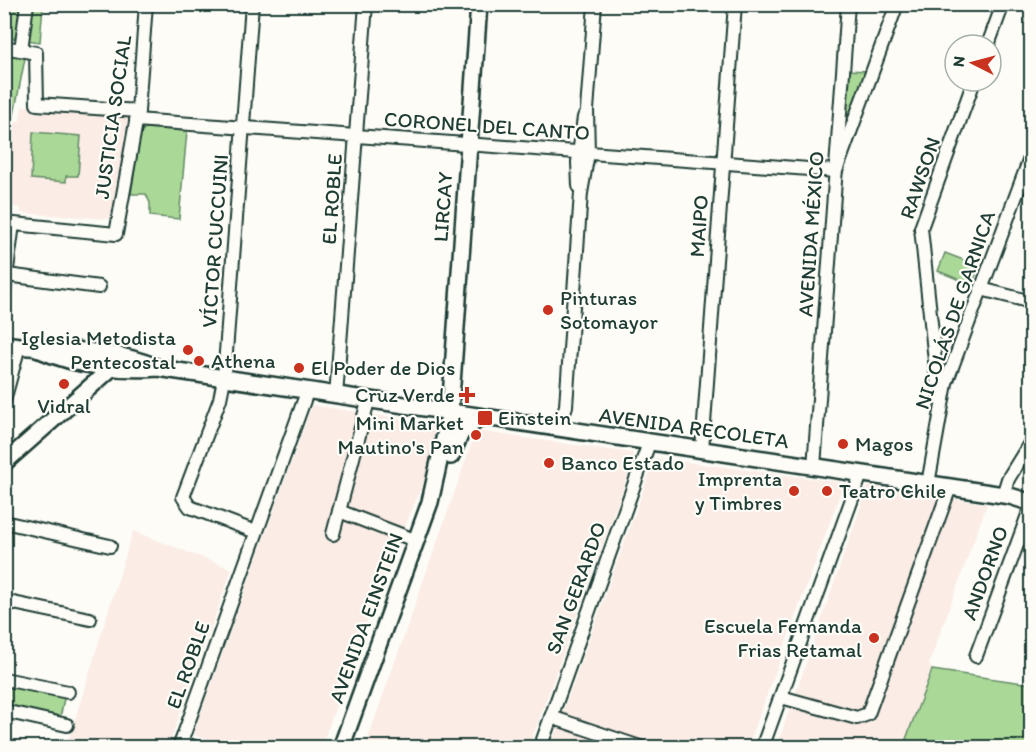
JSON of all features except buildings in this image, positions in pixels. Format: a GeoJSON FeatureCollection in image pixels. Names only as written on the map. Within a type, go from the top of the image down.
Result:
{"type":"FeatureCollection","features":[{"type":"Feature","properties":{"kind":"main road","name":"LIRCAY"},"geometry":{"type":"LineString","coordinates":[[450,412],[479,4]]}},
{"type":"Feature","properties":{"kind":"main road","name":"AVENIDA RECOLETA"},"geometry":{"type":"LineString","coordinates":[[12,345],[40,350],[59,348],[118,362],[224,379],[1006,495],[1032,503]]}},
{"type":"Feature","properties":{"kind":"main road"},"geometry":{"type":"LineString","coordinates":[[4,463],[118,362]]}},
{"type":"Feature","properties":{"kind":"main road","name":"AVENIDA EINSTEIN"},"geometry":{"type":"LineString","coordinates":[[430,502],[444,476],[451,456],[453,433],[450,412]]}},
{"type":"Feature","properties":{"kind":"main road","name":"AVENIDA EINSTEIN"},"geometry":{"type":"LineString","coordinates":[[341,747],[430,502],[450,412]]}},
{"type":"Feature","properties":{"kind":"main road"},"geometry":{"type":"LineString","coordinates":[[451,456],[461,433],[481,417]]}},
{"type":"Feature","properties":{"kind":"main road","name":"AVENIDA RECOLETA"},"geometry":{"type":"LineString","coordinates":[[1006,495],[1032,494]]}},
{"type":"Feature","properties":{"kind":"street"},"geometry":{"type":"LineString","coordinates":[[4,47],[21,50],[27,4]]}},
{"type":"Feature","properties":{"kind":"street","name":"JUSTICIA SOCIAL"},"geometry":{"type":"LineString","coordinates":[[9,224],[116,234],[137,116],[146,4]]}},
{"type":"Feature","properties":{"kind":"street","name":"VÍCTOR CUCCUINI"},"geometry":{"type":"LineString","coordinates":[[252,4],[224,379],[220,399],[183,500],[190,507],[256,532]]}},
{"type":"Feature","properties":{"kind":"street","name":"EL ROBLE"},"geometry":{"type":"LineString","coordinates":[[336,396],[366,4]]}},
{"type":"Feature","properties":{"kind":"street"},"geometry":{"type":"LineString","coordinates":[[550,428],[563,415],[566,406],[595,4]]}},
{"type":"Feature","properties":{"kind":"street","name":"MAIPO"},"geometry":{"type":"LineString","coordinates":[[702,450],[735,4]]}},
{"type":"Feature","properties":{"kind":"street","name":"AVENIDA MÉXICO"},"geometry":{"type":"LineString","coordinates":[[814,467],[848,4]]}},
{"type":"Feature","properties":{"kind":"street"},"geometry":{"type":"LineString","coordinates":[[836,171],[897,4]]}},
{"type":"Feature","properties":{"kind":"street"},"geometry":{"type":"LineString","coordinates":[[992,33],[1003,4]]}},
{"type":"Feature","properties":{"kind":"street","name":"CORONEL DEL CANTO"},"geometry":{"type":"LineString","coordinates":[[21,50],[36,53],[37,104],[243,129],[836,171]]}},
{"type":"Feature","properties":{"kind":"street","name":"RAWSON"},"geometry":{"type":"LineString","coordinates":[[940,407],[921,228],[971,93]]}},
{"type":"Feature","properties":{"kind":"street","name":"NICOLÁS DE GARNICA"},"geometry":{"type":"LineString","coordinates":[[928,484],[940,407],[953,364],[1032,153]]}},
{"type":"Feature","properties":{"kind":"street"},"geometry":{"type":"LineString","coordinates":[[4,292],[9,224]]}},
{"type":"Feature","properties":{"kind":"street"},"geometry":{"type":"LineString","coordinates":[[7,275],[99,287]]}},
{"type":"Feature","properties":{"kind":"street"},"geometry":{"type":"LineString","coordinates":[[981,289],[1032,302]]}},
{"type":"Feature","properties":{"kind":"street"},"geometry":{"type":"LineString","coordinates":[[4,401],[12,345]]}},
{"type":"Feature","properties":{"kind":"street"},"geometry":{"type":"LineString","coordinates":[[935,361],[953,364]]}},
{"type":"Feature","properties":{"kind":"street","name":"EL ROBLE"},"geometry":{"type":"LineString","coordinates":[[180,745],[307,392]]}},
{"type":"Feature","properties":{"kind":"street"},"geometry":{"type":"LineString","coordinates":[[333,534],[368,401]]}},
{"type":"Feature","properties":{"kind":"street"},"geometry":{"type":"LineString","coordinates":[[566,406],[572,424],[578,432]]}},
{"type":"Feature","properties":{"kind":"street"},"geometry":{"type":"LineString","coordinates":[[1006,495],[1008,479],[1032,440]]}},
{"type":"Feature","properties":{"kind":"street","name":"SAN GERARDO"},"geometry":{"type":"LineString","coordinates":[[540,747],[649,442]]}},
{"type":"Feature","properties":{"kind":"street"},"geometry":{"type":"LineString","coordinates":[[762,747],[861,474]]}},
{"type":"Feature","properties":{"kind":"street"},"geometry":{"type":"LineString","coordinates":[[781,697],[857,718],[868,714],[950,487]]}},
{"type":"Feature","properties":{"kind":"street","name":"ANDORNO"},"geometry":{"type":"LineString","coordinates":[[976,656],[1032,503]]}},
{"type":"Feature","properties":{"kind":"street"},"geometry":{"type":"LineString","coordinates":[[339,511],[417,541]]}},
{"type":"Feature","properties":{"kind":"street"},"geometry":{"type":"LineString","coordinates":[[4,522],[110,546]]}},
{"type":"Feature","properties":{"kind":"street"},"geometry":{"type":"LineString","coordinates":[[4,601],[90,619]]}},
{"type":"Feature","properties":{"kind":"street"},"geometry":{"type":"LineString","coordinates":[[4,679],[68,692]]}},
{"type":"Feature","properties":{"kind":"street"},"geometry":{"type":"LineString","coordinates":[[4,711],[67,725]]}},
{"type":"Feature","properties":{"kind":"street"},"geometry":{"type":"LineString","coordinates":[[551,717],[643,747]]}},
{"type":"Feature","properties":{"kind":"street"},"geometry":{"type":"LineString","coordinates":[[180,745],[197,747]]}},
{"type":"Feature","properties":{"kind":"shaded area"},"geometry":{"type":"Polygon","coordinates":[[[22,106],[125,114],[129,118],[110,219],[21,213],[21,208],[5,206],[11,126],[20,120],[22,106]]]}},
{"type":"Feature","properties":{"kind":"shaded area"},"geometry":{"type":"Polygon","coordinates":[[[312,405],[440,425],[432,461],[372,607],[321,747],[230,747],[196,736],[194,732],[312,405]]]}},
{"type":"Feature","properties":{"kind":"shaded area"},"geometry":{"type":"Polygon","coordinates":[[[476,431],[632,453],[634,458],[529,747],[365,747],[476,431]]]}},
{"type":"Feature","properties":{"kind":"shaded area"},"geometry":{"type":"Polygon","coordinates":[[[655,458],[839,482],[843,486],[748,747],[657,747],[565,717],[562,714],[655,458]]]}},
{"type":"Feature","properties":{"kind":"shaded area"},"geometry":{"type":"Polygon","coordinates":[[[868,486],[935,496],[938,501],[863,707],[859,710],[799,695],[796,692],[868,486]]]}},
{"type":"Feature","properties":{"kind":"shaded area"},"geometry":{"type":"Polygon","coordinates":[[[950,498],[987,504],[929,664],[932,670],[904,747],[776,748],[790,708],[793,706],[862,724],[871,721],[950,498]]]}},
{"type":"Feature","properties":{"kind":"shaded area"},"geometry":{"type":"Polygon","coordinates":[[[133,531],[232,569],[168,747],[66,748],[133,531]]]}},
{"type":"Feature","properties":{"kind":"shaded area"},"geometry":{"type":"Polygon","coordinates":[[[558,725],[629,748],[550,748],[558,725]]]}},
{"type":"Feature","properties":{"kind":"green space"},"geometry":{"type":"Polygon","coordinates":[[[5,5],[43,5],[40,42],[5,37],[5,5]]]}},
{"type":"Feature","properties":{"kind":"green space"},"geometry":{"type":"Polygon","coordinates":[[[5,54],[25,58],[13,120],[5,118],[5,54]]]}},
{"type":"Feature","properties":{"kind":"green space"},"geometry":{"type":"Polygon","coordinates":[[[847,70],[867,71],[853,112],[849,115],[845,111],[847,70]]]}},
{"type":"Feature","properties":{"kind":"green space"},"geometry":{"type":"Polygon","coordinates":[[[145,128],[187,131],[179,219],[150,216],[150,203],[146,194],[131,194],[140,134],[145,128]]]}},
{"type":"Feature","properties":{"kind":"green space"},"geometry":{"type":"Polygon","coordinates":[[[33,132],[81,136],[78,176],[66,176],[66,182],[31,179],[33,132]]]}},
{"type":"Feature","properties":{"kind":"green space"},"geometry":{"type":"Polygon","coordinates":[[[945,253],[979,266],[972,285],[938,271],[945,253]]]}},
{"type":"Feature","properties":{"kind":"green space"},"geometry":{"type":"Polygon","coordinates":[[[932,670],[1031,684],[1031,747],[903,747],[932,670]]]}},
{"type":"Feature","properties":{"kind":"green space"},"geometry":{"type":"Polygon","coordinates":[[[5,681],[65,694],[60,718],[5,706],[5,681]]]}},
{"type":"Feature","properties":{"kind":"place","name":"Pinturas Sotomayor"},"geometry":{"type":"Point","coordinates":[548,310]}},
{"type":"Feature","properties":{"kind":"place","name":"Iglesia Metodista Pentecostal"},"geometry":{"type":"Point","coordinates":[188,350]}},
{"type":"Feature","properties":{"kind":"place","name":"Athena"},"geometry":{"type":"Point","coordinates":[199,361]}},
{"type":"Feature","properties":{"kind":"place","name":"El Poder de Dios"},"geometry":{"type":"Point","coordinates":[299,368]}},
{"type":"Feature","properties":{"kind":"place","name":"Vidral"},"geometry":{"type":"Point","coordinates":[64,384]}},
{"type":"Feature","properties":{"kind":"place","name":"Cruz Verde"},"geometry":{"type":"Point","coordinates":[467,395]}},
{"type":"Feature","properties":{"kind":"place","name":"Einstein"},"geometry":{"type":"Point","coordinates":[485,418]}},
{"type":"Feature","properties":{"kind":"place","name":"Mini Market Mautino's Pan"},"geometry":{"type":"Point","coordinates":[476,435]}},
{"type":"Feature","properties":{"kind":"place","name":"Magos"},"geometry":{"type":"Point","coordinates":[843,444]}},
{"type":"Feature","properties":{"kind":"place","name":"Banco Estado"},"geometry":{"type":"Point","coordinates":[549,463]}},
{"type":"Feature","properties":{"kind":"place","name":"Imprenta y Timbres"},"geometry":{"type":"Point","coordinates":[794,491]}},
{"type":"Feature","properties":{"kind":"place","name":"Teatro Chile"},"geometry":{"type":"Point","coordinates":[827,491]}},
{"type":"Feature","properties":{"kind":"place","name":"Escuela Fernanda Frias Retamal"},"geometry":{"type":"Point","coordinates":[874,638]}}]}
